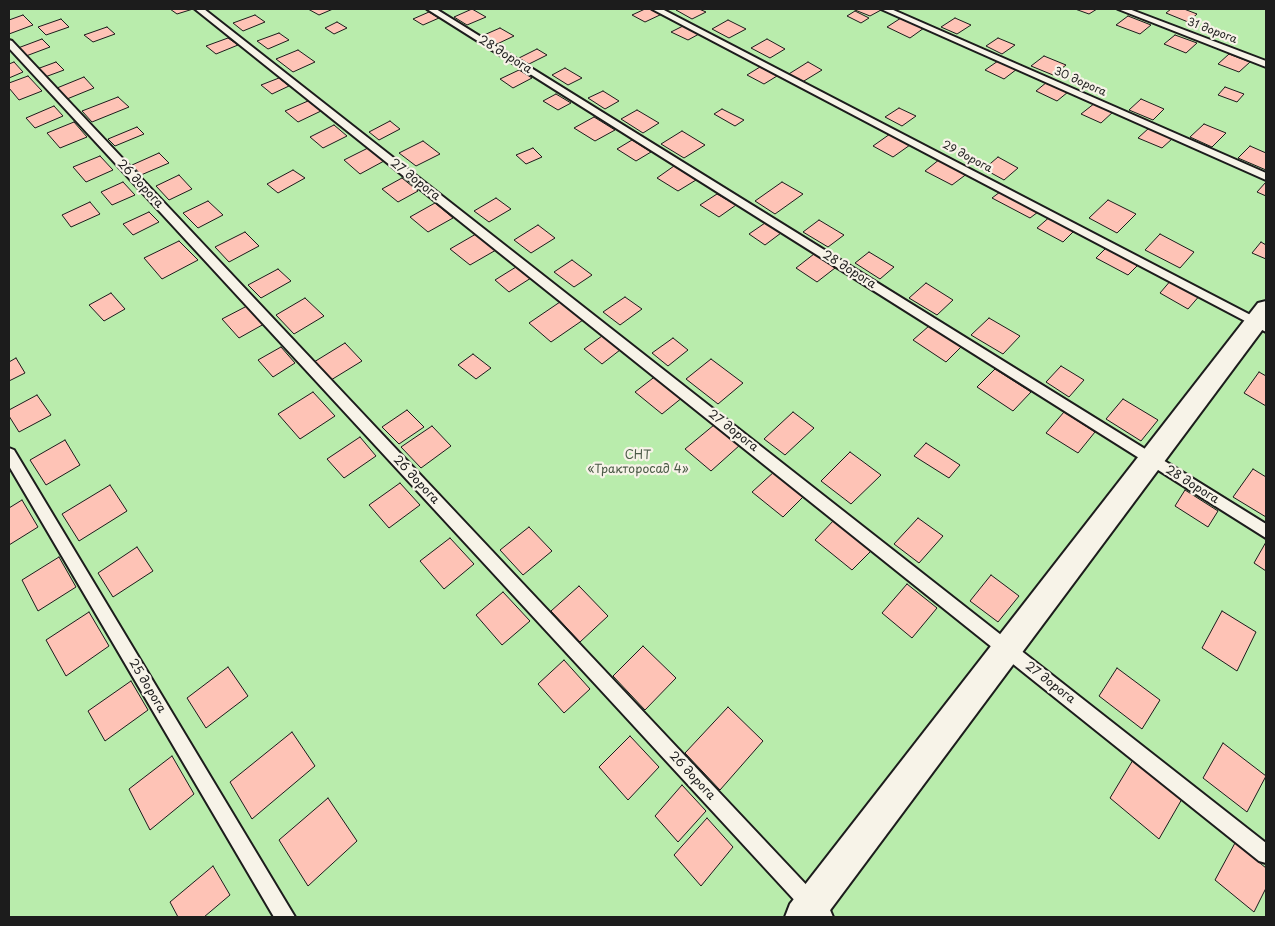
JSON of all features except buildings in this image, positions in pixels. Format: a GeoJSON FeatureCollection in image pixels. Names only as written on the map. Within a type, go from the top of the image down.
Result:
{"type":"FeatureCollection","features":[{"type":"Feature","properties":{"kind":"street"},"geometry":{"type":"LineString","coordinates":[[813,913],[1008,649],[1151,460],[1263,320]]}},
{"type":"Feature","properties":{"kind":"lane","name":"27 дорога"},"geometry":{"type":"LineString","coordinates":[[200,9],[1266,854]]}},
{"type":"Feature","properties":{"kind":"lane","name":"28 дорога"},"geometry":{"type":"LineString","coordinates":[[431,9],[1266,532]]}},
{"type":"Feature","properties":{"kind":"lane","name":"29 дорога"},"geometry":{"type":"LineString","coordinates":[[656,9],[1263,320]]}},
{"type":"Feature","properties":{"kind":"lane","name":"30 дорога"},"geometry":{"type":"LineString","coordinates":[[885,9],[1266,177]]}},
{"type":"Feature","properties":{"kind":"lane","name":"31 дорога"},"geometry":{"type":"LineString","coordinates":[[1122,9],[1266,64]]}},
{"type":"Feature","properties":{"kind":"lane","name":"26 дорога"},"geometry":{"type":"LineString","coordinates":[[9,43],[813,913]]}},
{"type":"Feature","properties":{"kind":"lane","name":"25 дорога"},"geometry":{"type":"LineString","coordinates":[[9,454],[285,917]]}},
{"type":"Feature","properties":{"kind":"green space","name":"СНТ «Тракторосад 4»"},"geometry":{"type":"Polygon","coordinates":[[[9,9],[1266,9],[1266,917],[9,917],[9,9]]]}}]}
